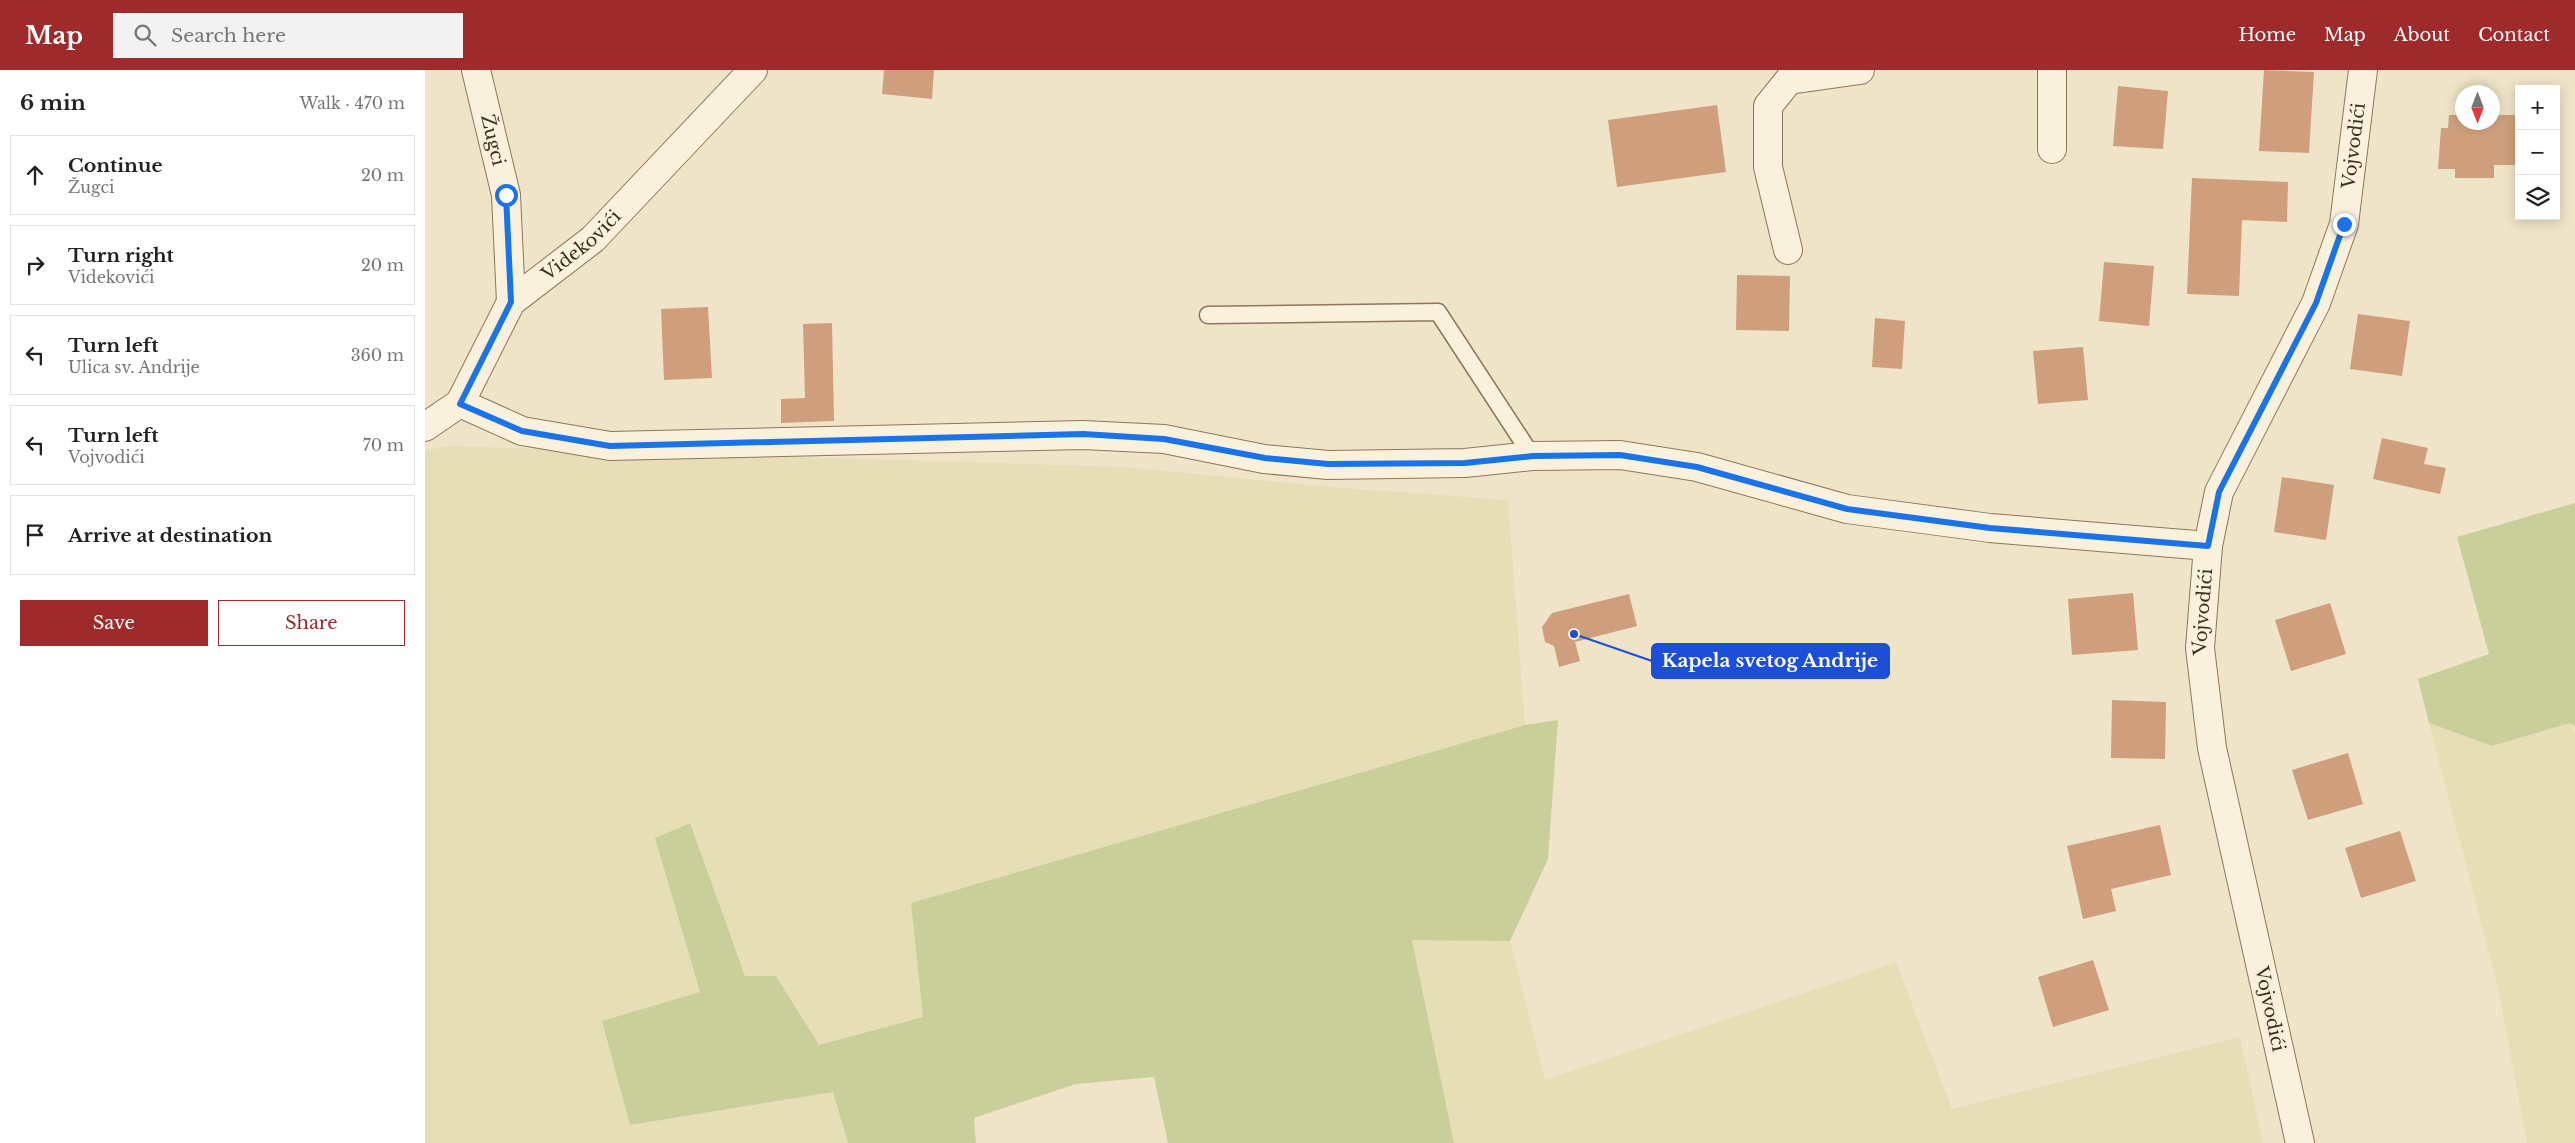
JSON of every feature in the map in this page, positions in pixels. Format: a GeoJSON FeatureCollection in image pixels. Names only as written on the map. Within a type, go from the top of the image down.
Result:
{"type":"FeatureCollection","features":[{"type":"Feature","properties":{"kind":"street","name":"Žugci"},"geometry":{"type":"LineString","coordinates":[[476,70],[506,195],[511,302]]}},
{"type":"Feature","properties":{"kind":"street","name":"Videkovići"},"geometry":{"type":"LineString","coordinates":[[460,404],[511,302],[593,239],[753,70]]}},
{"type":"Feature","properties":{"kind":"street"},"geometry":{"type":"LineString","coordinates":[[1788,250],[1769,167],[1768,106],[1789,80],[1861,70]]}},
{"type":"Feature","properties":{"kind":"street"},"geometry":{"type":"LineString","coordinates":[[2052,70],[2053,150]]}},
{"type":"Feature","properties":{"kind":"street","name":"Vojvodići"},"geometry":{"type":"LineString","coordinates":[[2299,1143],[2212,748],[2200,648],[2208,546],[2219,492],[2316,303],[2344,224],[2363,70]]}},
{"type":"Feature","properties":{"kind":"street"},"geometry":{"type":"LineString","coordinates":[[425,427],[460,404],[522,431],[610,446],[1083,434],[1164,439],[1265,458],[1328,464],[1465,463],[1533,456],[1620,455],[1697,467],[1847,509],[1990,528],[2208,546]]}},
{"type":"Feature","properties":{"kind":"lane"},"geometry":{"type":"LineString","coordinates":[[1208,315],[1438,312],[1533,456]]}},
{"type":"Feature","properties":{"kind":"shaded area"},"geometry":{"type":"Polygon","coordinates":[[[448,446],[1123,467],[1341,488],[1508,500],[1525,725],[911,903],[923,1017],[818,1046],[776,976],[745,976],[689,823],[655,838],[700,993],[602,1021],[630,1125],[833,1092],[848,1143],[425,1143],[425,451],[448,446]]]}},
{"type":"Feature","properties":{"kind":"shaded area"},"geometry":{"type":"Polygon","coordinates":[[[2429,723],[2492,746],[2570,723],[2575,735],[2575,1143],[2527,1143],[2498,988],[2429,723]]]}},
{"type":"Feature","properties":{"kind":"shaded area"},"geometry":{"type":"Polygon","coordinates":[[[1412,939],[1510,941],[1545,1080],[1896,962],[1952,1109],[2240,1037],[2263,1143],[1454,1143],[1412,939]]]}},
{"type":"Feature","properties":{"kind":"green space"},"geometry":{"type":"Polygon","coordinates":[[[2575,503],[2575,727],[2570,723],[2492,746],[2429,723],[2418,679],[2489,654],[2457,537],[2575,503]]]}},
{"type":"Feature","properties":{"kind":"green space"},"geometry":{"type":"Polygon","coordinates":[[[1558,720],[1548,859],[1510,941],[1412,940],[1454,1143],[1168,1143],[1154,1077],[1076,1084],[974,1118],[976,1143],[848,1143],[833,1092],[630,1125],[602,1021],[700,992],[655,838],[690,823],[745,976],[776,976],[819,1045],[923,1017],[911,903],[1525,725],[1558,720]]]}},
{"type":"Feature","properties":{"kind":"building"},"geometry":{"type":"Polygon","coordinates":[[[884,70],[934,70],[932,99],[882,94],[884,70]]]}},
{"type":"Feature","properties":{"kind":"building"},"geometry":{"type":"Polygon","coordinates":[[[2264,70],[2314,72],[2309,153],[2259,151],[2264,70]]]}},
{"type":"Feature","properties":{"kind":"building"},"geometry":{"type":"Polygon","coordinates":[[[2118,86],[2168,91],[2163,149],[2113,146],[2118,86]]]}},
{"type":"Feature","properties":{"kind":"building"},"geometry":{"type":"Polygon","coordinates":[[[1717,105],[1726,172],[1617,187],[1608,120],[1717,105]]]}},
{"type":"Feature","properties":{"kind":"building"},"geometry":{"type":"Polygon","coordinates":[[[2449,115],[2455,115],[2455,130],[2500,130],[2500,115],[2515,115],[2515,165],[2494,165],[2494,178],[2455,178],[2455,169],[2438,169],[2441,128],[2448,128],[2449,115]]]}},
{"type":"Feature","properties":{"kind":"building"},"geometry":{"type":"Polygon","coordinates":[[[2192,178],[2288,182],[2287,222],[2242,220],[2239,296],[2187,294],[2192,178]]]}},
{"type":"Feature","properties":{"kind":"building"},"geometry":{"type":"Polygon","coordinates":[[[2104,262],[2154,266],[2149,326],[2099,321],[2104,262]]]}},
{"type":"Feature","properties":{"kind":"building"},"geometry":{"type":"Polygon","coordinates":[[[1737,275],[1790,276],[1789,331],[1736,330],[1737,275]]]}},
{"type":"Feature","properties":{"kind":"building"},"geometry":{"type":"Polygon","coordinates":[[[708,307],[712,378],[664,380],[661,309],[708,307]]]}},
{"type":"Feature","properties":{"kind":"building"},"geometry":{"type":"Polygon","coordinates":[[[2358,314],[2410,321],[2402,376],[2350,369],[2358,314]]]}},
{"type":"Feature","properties":{"kind":"building"},"geometry":{"type":"Polygon","coordinates":[[[1875,318],[1905,321],[1902,369],[1872,367],[1875,318]]]}},
{"type":"Feature","properties":{"kind":"building"},"geometry":{"type":"Polygon","coordinates":[[[832,323],[834,421],[781,423],[781,399],[805,398],[803,324],[832,323]]]}},
{"type":"Feature","properties":{"kind":"building"},"geometry":{"type":"Polygon","coordinates":[[[2083,347],[2088,400],[2038,404],[2033,351],[2083,347]]]}},
{"type":"Feature","properties":{"kind":"building"},"geometry":{"type":"Polygon","coordinates":[[[2382,438],[2428,448],[2424,464],[2446,468],[2440,494],[2373,479],[2382,438]]]}},
{"type":"Feature","properties":{"kind":"building"},"geometry":{"type":"Polygon","coordinates":[[[2282,477],[2334,485],[2326,540],[2274,532],[2282,477]]]}},
{"type":"Feature","properties":{"kind":"building"},"geometry":{"type":"Polygon","coordinates":[[[2133,593],[2138,650],[2072,655],[2068,599],[2133,593]]]}},
{"type":"Feature","properties":{"kind":"building"},"geometry":{"type":"Polygon","coordinates":[[[1629,594],[1637,626],[1575,642],[1580,661],[1559,667],[1554,646],[1545,642],[1542,627],[1552,613],[1629,594]]]}},
{"type":"Feature","properties":{"kind":"building"},"geometry":{"type":"Polygon","coordinates":[[[2330,603],[2346,654],[2291,671],[2275,620],[2330,603]]]}},
{"type":"Feature","properties":{"kind":"building"},"geometry":{"type":"Polygon","coordinates":[[[2112,700],[2166,702],[2165,759],[2111,758],[2112,700]]]}},
{"type":"Feature","properties":{"kind":"building"},"geometry":{"type":"Polygon","coordinates":[[[2348,753],[2363,804],[2308,820],[2292,770],[2348,753]]]}},
{"type":"Feature","properties":{"kind":"building"},"geometry":{"type":"Polygon","coordinates":[[[2160,825],[2171,875],[2111,889],[2116,911],[2083,919],[2067,846],[2160,825]]]}},
{"type":"Feature","properties":{"kind":"building"},"geometry":{"type":"Polygon","coordinates":[[[2400,831],[2416,881],[2361,898],[2345,848],[2400,831]]]}},
{"type":"Feature","properties":{"kind":"building"},"geometry":{"type":"Polygon","coordinates":[[[2093,960],[2109,1010],[2053,1027],[2038,977],[2093,960]]]}},
{"type":"Feature","properties":{"kind":"place","name":"Kapela svetog Andrije"},"geometry":{"type":"Point","coordinates":[1574,634]}},
{"type":"Feature","properties":{"kind":"route"},"geometry":{"type":"LineString","coordinates":[[506,195],[511,302],[460,404],[522,431],[610,446],[1083,434],[1164,439],[1265,458],[1328,464],[1465,463],[1533,456],[1620,455],[1697,467],[1847,509],[1990,528],[2208,546],[2219,492],[2316,303],[2344,224]]}}]}
